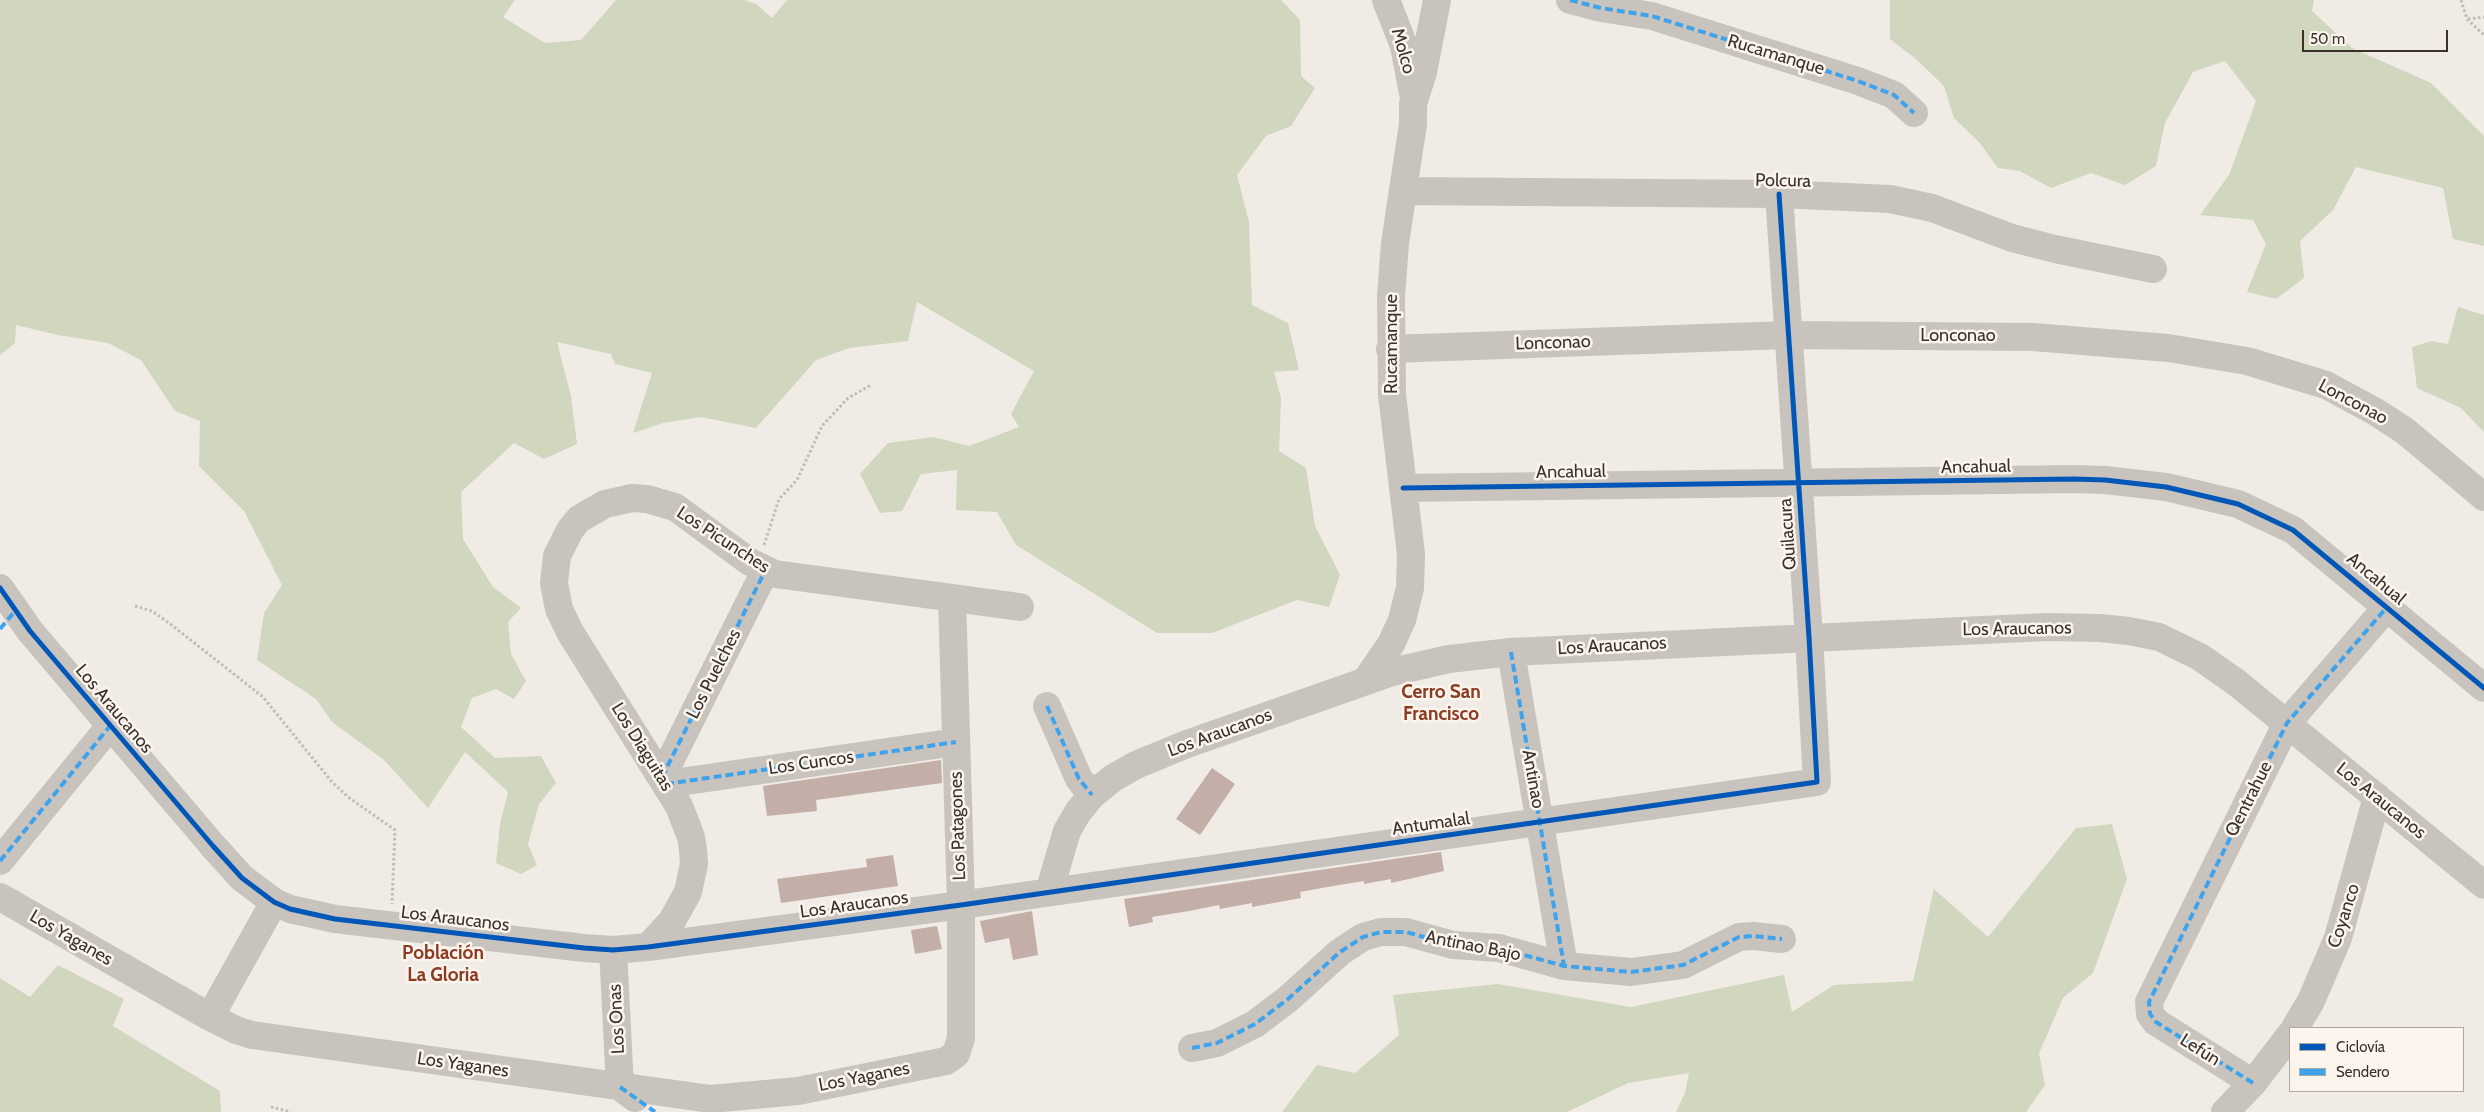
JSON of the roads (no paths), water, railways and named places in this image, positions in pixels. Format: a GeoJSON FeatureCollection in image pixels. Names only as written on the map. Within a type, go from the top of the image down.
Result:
{"type":"FeatureCollection","features":[{"type":"Feature","properties":{"kind":"street","name":"Molco"},"geometry":{"type":"LineString","coordinates":[[1386,0],[1409,65],[1413,104]]}},
{"type":"Feature","properties":{"kind":"street","name":"Rucamanque"},"geometry":{"type":"LineString","coordinates":[[1367,679],[1394,639],[1402,620],[1410,588],[1411,554],[1392,395],[1390,349],[1394,261],[1413,124],[1413,104],[1423,72],[1437,0]]}},
{"type":"Feature","properties":{"kind":"street","name":"Rucamanque"},"geometry":{"type":"LineString","coordinates":[[1570,0],[1602,8],[1630,5],[1680,24],[1886,91],[1902,100],[1914,113]]}},
{"type":"Feature","properties":{"kind":"street","name":"Polcura"},"geometry":{"type":"LineString","coordinates":[[1403,191],[1778,194],[1868,197],[1912,203],[1953,214],[2012,238],[2103,260],[2154,268]]}},
{"type":"Feature","properties":{"kind":"street","name":"Quilacura"},"geometry":{"type":"LineString","coordinates":[[1778,194],[1809,637],[1817,782]]}},
{"type":"Feature","properties":{"kind":"street","name":"Lonconao"},"geometry":{"type":"LineString","coordinates":[[1390,349],[1788,336],[2079,339],[2168,348],[2247,361],[2304,377],[2351,398],[2405,431],[2484,497]]}},
{"type":"Feature","properties":{"kind":"street","name":"Ancahual"},"geometry":{"type":"LineString","coordinates":[[1403,488],[2097,480],[2143,484],[2195,493],[2252,509],[2293,530],[2484,688]]}},
{"type":"Feature","properties":{"kind":"street","name":"Los Picunches"},"geometry":{"type":"LineString","coordinates":[[562,543],[574,525],[591,510],[618,500],[647,499],[661,502],[681,511],[761,569],[785,576],[1020,607]]}},
{"type":"Feature","properties":{"kind":"street","name":"Los Diaguitas"},"geometry":{"type":"LineString","coordinates":[[562,543],[557,556],[554,583],[557,602],[564,621],[664,781],[687,825],[691,837],[694,864],[688,892],[672,921],[648,947]]}},
{"type":"Feature","properties":{"kind":"street","name":"Los Puelches"},"geometry":{"type":"LineString","coordinates":[[664,781],[761,569]]}},
{"type":"Feature","properties":{"kind":"street","name":"Los Araucanos"},"geometry":{"type":"LineString","coordinates":[[0,588],[7,620],[110,726],[228,864],[258,891],[274,902],[334,919],[613,950],[648,947],[1049,892],[1067,831],[1078,812],[1092,795],[1113,778],[1157,756],[1367,679],[1449,659],[1511,652],[2047,627],[2100,628],[2129,631],[2159,637],[2200,656],[2287,723],[2484,884]]}},
{"type":"Feature","properties":{"kind":"street","name":"Los Patagones"},"geometry":{"type":"LineString","coordinates":[[952,598],[960,905],[961,1038],[956,1054]]}},
{"type":"Feature","properties":{"kind":"street","name":"Qentrahue"},"geometry":{"type":"LineString","coordinates":[[2150,1014],[2149,1002],[2151,996],[2287,723],[2387,607]]}},
{"type":"Feature","properties":{"kind":"street","name":"Antinao"},"geometry":{"type":"LineString","coordinates":[[1511,652],[1564,966]]}},
{"type":"Feature","properties":{"kind":"street"},"geometry":{"type":"LineString","coordinates":[[1047,706],[1078,779],[1092,795]]}},
{"type":"Feature","properties":{"kind":"street"},"geometry":{"type":"LineString","coordinates":[[0,861],[110,726]]}},
{"type":"Feature","properties":{"kind":"street","name":"Los Cuncos"},"geometry":{"type":"LineString","coordinates":[[664,781],[956,742]]}},
{"type":"Feature","properties":{"kind":"street","name":"Antumalal"},"geometry":{"type":"LineString","coordinates":[[1049,892],[1817,782]]}},
{"type":"Feature","properties":{"kind":"street","name":"Coyanco"},"geometry":{"type":"LineString","coordinates":[[2296,1027],[2311,1001],[2338,938],[2376,797]]}},
{"type":"Feature","properties":{"kind":"street","name":"Los Yaganes"},"geometry":{"type":"LineString","coordinates":[[0,897],[210,1017],[236,1030],[252,1035],[688,1098],[738,1098],[798,1091],[946,1061],[956,1054]]}},
{"type":"Feature","properties":{"kind":"street"},"geometry":{"type":"LineString","coordinates":[[210,1017],[274,902]]}},
{"type":"Feature","properties":{"kind":"street","name":"Antinao Bajo"},"geometry":{"type":"LineString","coordinates":[[1192,1048],[1217,1043],[1255,1024],[1288,999],[1340,952],[1363,937],[1382,932],[1406,932],[1453,945],[1500,948],[1564,966],[1607,972],[1654,970],[1696,959],[1721,944],[1739,937],[1754,936],[1782,939]]}},
{"type":"Feature","properties":{"kind":"street","name":"Los Onas"},"geometry":{"type":"LineString","coordinates":[[613,950],[620,1087]]}},
{"type":"Feature","properties":{"kind":"street","name":"Lefún"},"geometry":{"type":"LineString","coordinates":[[2150,1014],[2160,1025],[2253,1083]]}},
{"type":"Feature","properties":{"kind":"street"},"geometry":{"type":"LineString","coordinates":[[2225,1112],[2253,1083],[2289,1036]]}},
{"type":"Feature","properties":{"kind":"street"},"geometry":{"type":"LineString","coordinates":[[620,1087],[655,1112]]}},
{"type":"Feature","properties":{"kind":"district","name":"Cerro San Francisco"},"geometry":{"type":"Point","coordinates":[1441,703]}},
{"type":"Feature","properties":{"kind":"district","name":"Población La Gloria"},"geometry":{"type":"Point","coordinates":[443,964]}}]}
